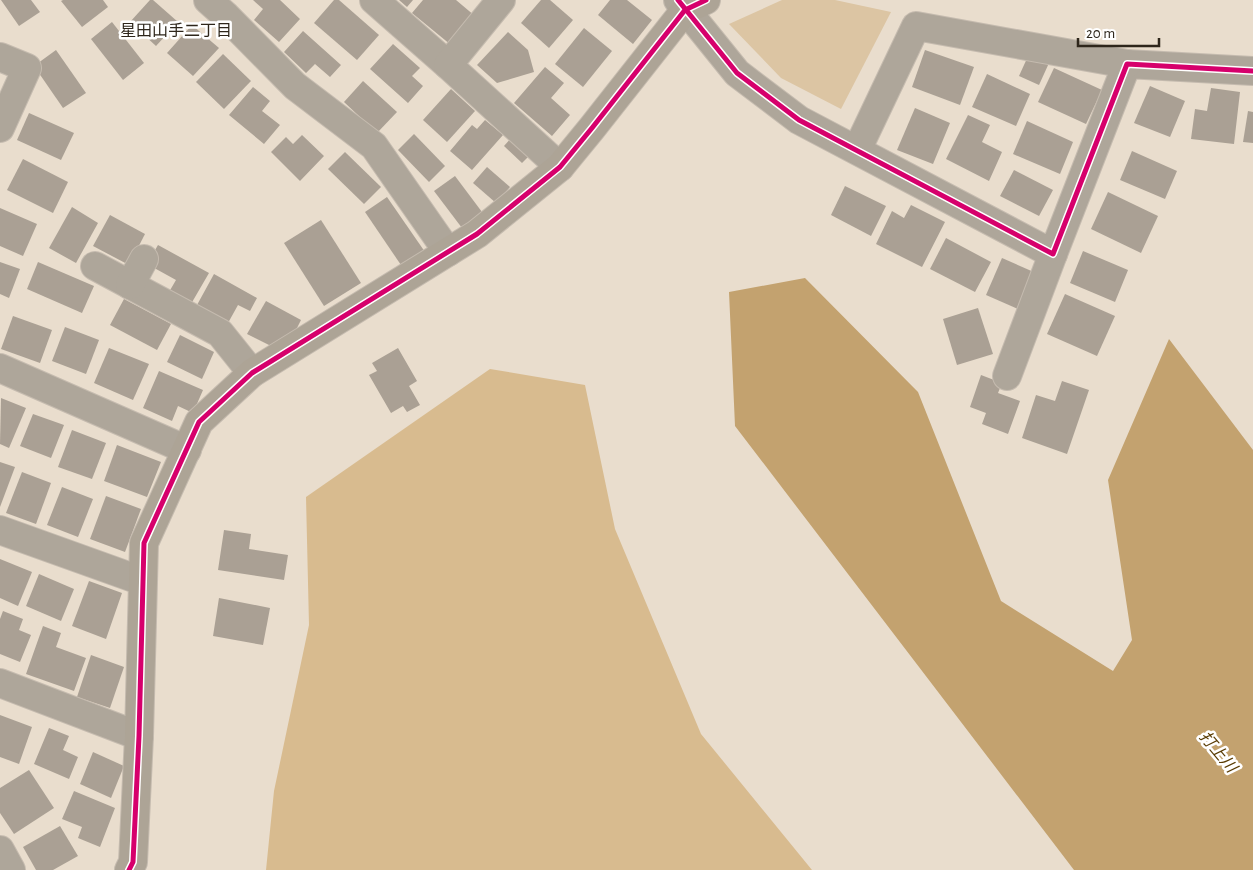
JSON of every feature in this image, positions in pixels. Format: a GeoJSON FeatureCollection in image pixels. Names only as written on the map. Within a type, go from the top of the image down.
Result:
{"type":"FeatureCollection","features":[{"type":"Feature","properties":{"kind":"street"},"geometry":{"type":"LineString","coordinates":[[208,0],[294,86],[374,146],[448,252]]}},
{"type":"Feature","properties":{"kind":"street"},"geometry":{"type":"LineString","coordinates":[[374,0],[560,167]]}},
{"type":"Feature","properties":{"kind":"street"},"geometry":{"type":"LineString","coordinates":[[448,65],[501,0]]}},
{"type":"Feature","properties":{"kind":"street"},"geometry":{"type":"LineString","coordinates":[[129,870],[133,862],[140,736],[144,543],[200,422],[252,373],[477,234],[560,167],[690,3],[737,73],[799,120],[1053,254]]}},
{"type":"Feature","properties":{"kind":"street"},"geometry":{"type":"LineString","coordinates":[[857,150],[916,26],[1128,64],[1253,71]]}},
{"type":"Feature","properties":{"kind":"street"},"geometry":{"type":"LineString","coordinates":[[0,57],[27,68],[0,128]]}},
{"type":"Feature","properties":{"kind":"street"},"geometry":{"type":"LineString","coordinates":[[1007,376],[1128,64]]}},
{"type":"Feature","properties":{"kind":"street"},"geometry":{"type":"LineString","coordinates":[[130,285],[144,259]]}},
{"type":"Feature","properties":{"kind":"street"},"geometry":{"type":"LineString","coordinates":[[95,266],[220,334],[252,373]]}},
{"type":"Feature","properties":{"kind":"street"},"geometry":{"type":"LineString","coordinates":[[0,368],[187,450]]}},
{"type":"Feature","properties":{"kind":"street"},"geometry":{"type":"LineString","coordinates":[[0,530],[142,581]]}},
{"type":"Feature","properties":{"kind":"street"},"geometry":{"type":"LineString","coordinates":[[0,683],[140,736]]}},
{"type":"Feature","properties":{"kind":"street"},"geometry":{"type":"LineString","coordinates":[[0,850],[11,870]]}},
{"type":"Feature","properties":{"kind":"shaded area"},"geometry":{"type":"Polygon","coordinates":[[[782,0],[835,0],[891,12],[841,109],[781,78],[729,24],[782,0]]]}},
{"type":"Feature","properties":{"kind":"shaded area"},"geometry":{"type":"Polygon","coordinates":[[[490,369],[585,385],[615,529],[701,734],[812,870],[266,870],[274,791],[309,625],[306,497],[490,369]]]}},
{"type":"Feature","properties":{"kind":"water","name":"打上川"},"geometry":{"type":"Polygon","coordinates":[[[805,278],[918,392],[1001,601],[1113,671],[1132,640],[1108,480],[1169,339],[1253,450],[1253,870],[1074,870],[735,426],[729,292],[805,278]]]}},
{"type":"Feature","properties":{"kind":"building"},"geometry":{"type":"Polygon","coordinates":[[[1,0],[31,0],[40,12],[19,26],[1,0]]]}},
{"type":"Feature","properties":{"kind":"building"},"geometry":{"type":"Polygon","coordinates":[[[103,0],[108,7],[82,27],[61,1],[103,0]]]}},
{"type":"Feature","properties":{"kind":"building"},"geometry":{"type":"Polygon","coordinates":[[[150,0],[153,0],[178,22],[156,46],[130,22],[150,0]]]}},
{"type":"Feature","properties":{"kind":"building"},"geometry":{"type":"Polygon","coordinates":[[[253,0],[280,0],[300,19],[279,42],[254,20],[263,9],[253,0]]]}},
{"type":"Feature","properties":{"kind":"building"},"geometry":{"type":"Polygon","coordinates":[[[334,0],[339,0],[379,35],[357,60],[314,23],[334,0]]]}},
{"type":"Feature","properties":{"kind":"building"},"geometry":{"type":"Polygon","coordinates":[[[399,0],[413,0],[407,7],[399,0]]]}},
{"type":"Feature","properties":{"kind":"building"},"geometry":{"type":"Polygon","coordinates":[[[423,0],[456,0],[475,16],[451,45],[412,13],[423,0]]]}},
{"type":"Feature","properties":{"kind":"building"},"geometry":{"type":"Polygon","coordinates":[[[541,0],[550,0],[573,20],[549,48],[521,23],[541,0]]]}},
{"type":"Feature","properties":{"kind":"building"},"geometry":{"type":"Polygon","coordinates":[[[610,0],[627,0],[652,20],[633,44],[598,15],[610,0]]]}},
{"type":"Feature","properties":{"kind":"building"},"geometry":{"type":"Polygon","coordinates":[[[112,22],[144,63],[123,80],[91,39],[112,22]]]}},
{"type":"Feature","properties":{"kind":"building"},"geometry":{"type":"Polygon","coordinates":[[[192,25],[219,48],[193,76],[167,53],[192,25]]]}},
{"type":"Feature","properties":{"kind":"building"},"geometry":{"type":"Polygon","coordinates":[[[584,28],[612,51],[583,87],[555,64],[584,28]]]}},
{"type":"Feature","properties":{"kind":"building"},"geometry":{"type":"Polygon","coordinates":[[[303,31],[341,65],[330,77],[315,64],[306,73],[284,52],[303,31]]]}},
{"type":"Feature","properties":{"kind":"building"},"geometry":{"type":"Polygon","coordinates":[[[508,32],[528,50],[534,72],[497,83],[477,65],[508,32]]]}},
{"type":"Feature","properties":{"kind":"building"},"geometry":{"type":"Polygon","coordinates":[[[393,44],[420,68],[412,76],[423,86],[408,103],[370,69],[393,44]]]}},
{"type":"Feature","properties":{"kind":"building"},"geometry":{"type":"Polygon","coordinates":[[[56,50],[86,93],[63,108],[34,66],[56,50]]]}},
{"type":"Feature","properties":{"kind":"building"},"geometry":{"type":"Polygon","coordinates":[[[925,50],[974,67],[960,105],[912,87],[925,50]]]}},
{"type":"Feature","properties":{"kind":"building"},"geometry":{"type":"Polygon","coordinates":[[[223,54],[251,81],[224,109],[196,82],[223,54]]]}},
{"type":"Feature","properties":{"kind":"building"},"geometry":{"type":"Polygon","coordinates":[[[1029,54],[1049,63],[1039,85],[1019,76],[1029,54]]]}},
{"type":"Feature","properties":{"kind":"building"},"geometry":{"type":"Polygon","coordinates":[[[545,67],[564,83],[551,98],[570,115],[552,136],[514,103],[545,67]]]}},
{"type":"Feature","properties":{"kind":"building"},"geometry":{"type":"Polygon","coordinates":[[[1054,68],[1102,90],[1086,124],[1038,102],[1054,68]]]}},
{"type":"Feature","properties":{"kind":"building"},"geometry":{"type":"Polygon","coordinates":[[[987,74],[1030,94],[1016,126],[972,107],[987,74]]]}},
{"type":"Feature","properties":{"kind":"building"},"geometry":{"type":"Polygon","coordinates":[[[363,81],[397,112],[377,133],[344,102],[363,81]]]}},
{"type":"Feature","properties":{"kind":"building"},"geometry":{"type":"Polygon","coordinates":[[[1150,86],[1185,101],[1170,137],[1134,123],[1150,86]]]}},
{"type":"Feature","properties":{"kind":"building"},"geometry":{"type":"Polygon","coordinates":[[[253,87],[270,101],[262,111],[280,125],[264,144],[229,115],[253,87]]]}},
{"type":"Feature","properties":{"kind":"building"},"geometry":{"type":"Polygon","coordinates":[[[1211,88],[1240,92],[1234,144],[1191,139],[1195,109],[1207,111],[1211,88]]]}},
{"type":"Feature","properties":{"kind":"building"},"geometry":{"type":"Polygon","coordinates":[[[451,89],[475,111],[447,142],[423,120],[451,89]]]}},
{"type":"Feature","properties":{"kind":"building"},"geometry":{"type":"Polygon","coordinates":[[[915,108],[950,123],[933,164],[897,150],[915,108]]]}},
{"type":"Feature","properties":{"kind":"building"},"geometry":{"type":"Polygon","coordinates":[[[1248,111],[1253,112],[1253,143],[1243,142],[1248,111]]]}},
{"type":"Feature","properties":{"kind":"building"},"geometry":{"type":"Polygon","coordinates":[[[29,113],[74,133],[61,160],[17,140],[29,113]]]}},
{"type":"Feature","properties":{"kind":"building"},"geometry":{"type":"Polygon","coordinates":[[[968,115],[990,125],[982,142],[1002,152],[989,181],[946,159],[968,115]]]}},
{"type":"Feature","properties":{"kind":"building"},"geometry":{"type":"Polygon","coordinates":[[[485,120],[503,135],[472,170],[450,151],[472,125],[477,129],[485,120]]]}},
{"type":"Feature","properties":{"kind":"building"},"geometry":{"type":"Polygon","coordinates":[[[1027,121],[1073,142],[1060,174],[1013,154],[1027,121]]]}},
{"type":"Feature","properties":{"kind":"building"},"geometry":{"type":"Polygon","coordinates":[[[414,134],[445,166],[429,182],[398,150],[414,134]]]}},
{"type":"Feature","properties":{"kind":"building"},"geometry":{"type":"Polygon","coordinates":[[[302,135],[324,156],[300,181],[271,152],[286,137],[293,144],[302,135]]]}},
{"type":"Feature","properties":{"kind":"building"},"geometry":{"type":"Polygon","coordinates":[[[513,136],[531,154],[522,163],[504,146],[513,136]]]}},
{"type":"Feature","properties":{"kind":"building"},"geometry":{"type":"Polygon","coordinates":[[[1132,151],[1177,171],[1165,199],[1120,180],[1132,151]]]}},
{"type":"Feature","properties":{"kind":"building"},"geometry":{"type":"Polygon","coordinates":[[[345,152],[381,187],[364,204],[328,169],[345,152]]]}},
{"type":"Feature","properties":{"kind":"building"},"geometry":{"type":"Polygon","coordinates":[[[23,159],[68,182],[53,213],[7,190],[23,159]]]}},
{"type":"Feature","properties":{"kind":"building"},"geometry":{"type":"Polygon","coordinates":[[[487,167],[510,187],[496,203],[473,183],[487,167]]]}},
{"type":"Feature","properties":{"kind":"building"},"geometry":{"type":"Polygon","coordinates":[[[1014,170],[1053,190],[1039,216],[1000,196],[1014,170]]]}},
{"type":"Feature","properties":{"kind":"building"},"geometry":{"type":"Polygon","coordinates":[[[455,176],[482,212],[462,228],[434,191],[455,176]]]}},
{"type":"Feature","properties":{"kind":"building"},"geometry":{"type":"Polygon","coordinates":[[[845,186],[886,206],[871,236],[831,215],[845,186]]]}},
{"type":"Feature","properties":{"kind":"building"},"geometry":{"type":"Polygon","coordinates":[[[1108,192],[1158,216],[1141,253],[1091,229],[1108,192]]]}},
{"type":"Feature","properties":{"kind":"building"},"geometry":{"type":"Polygon","coordinates":[[[387,197],[425,252],[403,268],[365,212],[387,197]]]}},
{"type":"Feature","properties":{"kind":"building"},"geometry":{"type":"Polygon","coordinates":[[[911,205],[945,222],[922,267],[876,244],[892,211],[904,218],[911,205]]]}},
{"type":"Feature","properties":{"kind":"building"},"geometry":{"type":"Polygon","coordinates":[[[72,207],[98,223],[76,263],[49,248],[72,207]]]}},
{"type":"Feature","properties":{"kind":"building"},"geometry":{"type":"Polygon","coordinates":[[[0,208],[37,224],[23,256],[0,246],[0,208]]]}},
{"type":"Feature","properties":{"kind":"building"},"geometry":{"type":"Polygon","coordinates":[[[110,215],[145,234],[129,265],[93,246],[110,215]]]}},
{"type":"Feature","properties":{"kind":"building"},"geometry":{"type":"Polygon","coordinates":[[[321,220],[361,283],[324,306],[284,243],[321,220]]]}},
{"type":"Feature","properties":{"kind":"building"},"geometry":{"type":"Polygon","coordinates":[[[946,238],[991,262],[975,292],[930,269],[946,238]]]}},
{"type":"Feature","properties":{"kind":"building"},"geometry":{"type":"Polygon","coordinates":[[[158,245],[209,273],[191,304],[169,292],[176,280],[147,264],[158,245]]]}},
{"type":"Feature","properties":{"kind":"building"},"geometry":{"type":"Polygon","coordinates":[[[1083,251],[1128,270],[1115,302],[1070,283],[1083,251]]]}},
{"type":"Feature","properties":{"kind":"building"},"geometry":{"type":"Polygon","coordinates":[[[1002,258],[1036,273],[1020,310],[986,295],[1002,258]]]}},
{"type":"Feature","properties":{"kind":"building"},"geometry":{"type":"Polygon","coordinates":[[[0,262],[20,269],[9,298],[0,294],[0,262]]]}},
{"type":"Feature","properties":{"kind":"building"},"geometry":{"type":"Polygon","coordinates":[[[38,262],[94,286],[82,313],[27,289],[38,262]]]}},
{"type":"Feature","properties":{"kind":"building"},"geometry":{"type":"Polygon","coordinates":[[[214,274],[257,298],[250,311],[238,305],[228,323],[197,305],[214,274]]]}},
{"type":"Feature","properties":{"kind":"building"},"geometry":{"type":"Polygon","coordinates":[[[1065,294],[1115,316],[1097,356],[1047,334],[1065,294]]]}},
{"type":"Feature","properties":{"kind":"building"},"geometry":{"type":"Polygon","coordinates":[[[124,299],[171,324],[157,350],[110,325],[124,299]]]}},
{"type":"Feature","properties":{"kind":"building"},"geometry":{"type":"Polygon","coordinates":[[[266,301],[301,320],[293,336],[271,346],[247,334],[266,301]]]}},
{"type":"Feature","properties":{"kind":"building"},"geometry":{"type":"Polygon","coordinates":[[[978,308],[993,354],[957,365],[943,319],[978,308]]]}},
{"type":"Feature","properties":{"kind":"building"},"geometry":{"type":"Polygon","coordinates":[[[13,316],[52,330],[40,363],[1,349],[13,316]]]}},
{"type":"Feature","properties":{"kind":"building"},"geometry":{"type":"Polygon","coordinates":[[[65,327],[99,340],[86,374],[52,361],[65,327]]]}},
{"type":"Feature","properties":{"kind":"building"},"geometry":{"type":"Polygon","coordinates":[[[180,335],[214,352],[202,379],[167,362],[180,335]]]}},
{"type":"Feature","properties":{"kind":"building"},"geometry":{"type":"Polygon","coordinates":[[[109,348],[149,364],[133,400],[94,383],[109,348]]]}},
{"type":"Feature","properties":{"kind":"building"},"geometry":{"type":"Polygon","coordinates":[[[398,348],[417,381],[409,386],[420,405],[407,412],[403,406],[391,413],[369,375],[377,371],[372,363],[398,348]]]}},
{"type":"Feature","properties":{"kind":"building"},"geometry":{"type":"Polygon","coordinates":[[[159,371],[203,390],[193,413],[178,406],[172,421],[143,408],[159,371]]]}},
{"type":"Feature","properties":{"kind":"building"},"geometry":{"type":"Polygon","coordinates":[[[981,375],[1002,383],[998,393],[1020,401],[1008,434],[982,424],[986,413],[970,407],[981,375]]]}},
{"type":"Feature","properties":{"kind":"building"},"geometry":{"type":"Polygon","coordinates":[[[1062,381],[1089,390],[1067,454],[1022,438],[1036,395],[1055,401],[1062,381]]]}},
{"type":"Feature","properties":{"kind":"building"},"geometry":{"type":"Polygon","coordinates":[[[1,398],[26,408],[9,448],[0,444],[1,398]]]}},
{"type":"Feature","properties":{"kind":"building"},"geometry":{"type":"Polygon","coordinates":[[[33,414],[64,425],[51,458],[20,446],[33,414]]]}},
{"type":"Feature","properties":{"kind":"building"},"geometry":{"type":"Polygon","coordinates":[[[72,430],[106,443],[92,479],[58,467],[72,430]]]}},
{"type":"Feature","properties":{"kind":"building"},"geometry":{"type":"Polygon","coordinates":[[[117,445],[161,462],[147,497],[104,481],[117,445]]]}},
{"type":"Feature","properties":{"kind":"building"},"geometry":{"type":"Polygon","coordinates":[[[0,462],[15,467],[0,507],[0,462]]]}},
{"type":"Feature","properties":{"kind":"building"},"geometry":{"type":"Polygon","coordinates":[[[22,472],[51,483],[36,524],[6,513],[22,472]]]}},
{"type":"Feature","properties":{"kind":"building"},"geometry":{"type":"Polygon","coordinates":[[[62,487],[93,499],[78,537],[47,525],[62,487]]]}},
{"type":"Feature","properties":{"kind":"building"},"geometry":{"type":"Polygon","coordinates":[[[106,496],[141,509],[125,552],[90,539],[106,496]]]}},
{"type":"Feature","properties":{"kind":"building"},"geometry":{"type":"Polygon","coordinates":[[[224,530],[251,534],[249,549],[288,555],[284,580],[218,570],[224,530]]]}},
{"type":"Feature","properties":{"kind":"building"},"geometry":{"type":"Polygon","coordinates":[[[0,559],[32,572],[18,606],[0,598],[0,559]]]}},
{"type":"Feature","properties":{"kind":"building"},"geometry":{"type":"Polygon","coordinates":[[[39,574],[74,589],[61,621],[26,606],[39,574]]]}},
{"type":"Feature","properties":{"kind":"building"},"geometry":{"type":"Polygon","coordinates":[[[89,581],[122,593],[106,639],[72,626],[89,581]]]}},
{"type":"Feature","properties":{"kind":"building"},"geometry":{"type":"Polygon","coordinates":[[[219,598],[270,608],[263,645],[213,636],[219,598]]]}},
{"type":"Feature","properties":{"kind":"building"},"geometry":{"type":"Polygon","coordinates":[[[3,611],[23,619],[19,630],[31,635],[20,662],[0,654],[0,619],[3,611]]]}},
{"type":"Feature","properties":{"kind":"building"},"geometry":{"type":"Polygon","coordinates":[[[43,626],[61,633],[56,647],[86,658],[74,691],[26,674],[43,626]]]}},
{"type":"Feature","properties":{"kind":"building"},"geometry":{"type":"Polygon","coordinates":[[[91,655],[124,667],[110,708],[77,697],[91,655]]]}},
{"type":"Feature","properties":{"kind":"building"},"geometry":{"type":"Polygon","coordinates":[[[0,715],[32,727],[19,764],[0,757],[0,715]]]}},
{"type":"Feature","properties":{"kind":"building"},"geometry":{"type":"Polygon","coordinates":[[[49,728],[69,736],[63,750],[78,757],[69,779],[34,764],[49,728]]]}},
{"type":"Feature","properties":{"kind":"building"},"geometry":{"type":"Polygon","coordinates":[[[93,752],[124,766],[111,798],[80,784],[93,752]]]}},
{"type":"Feature","properties":{"kind":"building"},"geometry":{"type":"Polygon","coordinates":[[[29,770],[54,808],[14,834],[0,813],[0,788],[29,770]]]}},
{"type":"Feature","properties":{"kind":"building"},"geometry":{"type":"Polygon","coordinates":[[[74,791],[115,808],[100,847],[78,838],[82,827],[62,819],[74,791]]]}},
{"type":"Feature","properties":{"kind":"building"},"geometry":{"type":"Polygon","coordinates":[[[60,826],[78,856],[53,870],[36,870],[23,847],[60,826]]]}},
{"type":"Feature","properties":{"kind":"cycle path"},"geometry":{"type":"LineString","coordinates":[[678,0],[737,73],[799,120],[1053,254],[1127,64],[1253,71]]}},
{"type":"Feature","properties":{"kind":"cycle path"},"geometry":{"type":"LineString","coordinates":[[129,870],[133,862],[139,736],[144,543],[199,422],[252,373],[477,234],[560,167],[685,10],[706,0]]}},
{"type":"Feature","properties":{"kind":"district","name":"星田山手二丁目"},"geometry":{"type":"Point","coordinates":[176,31]}}]}
